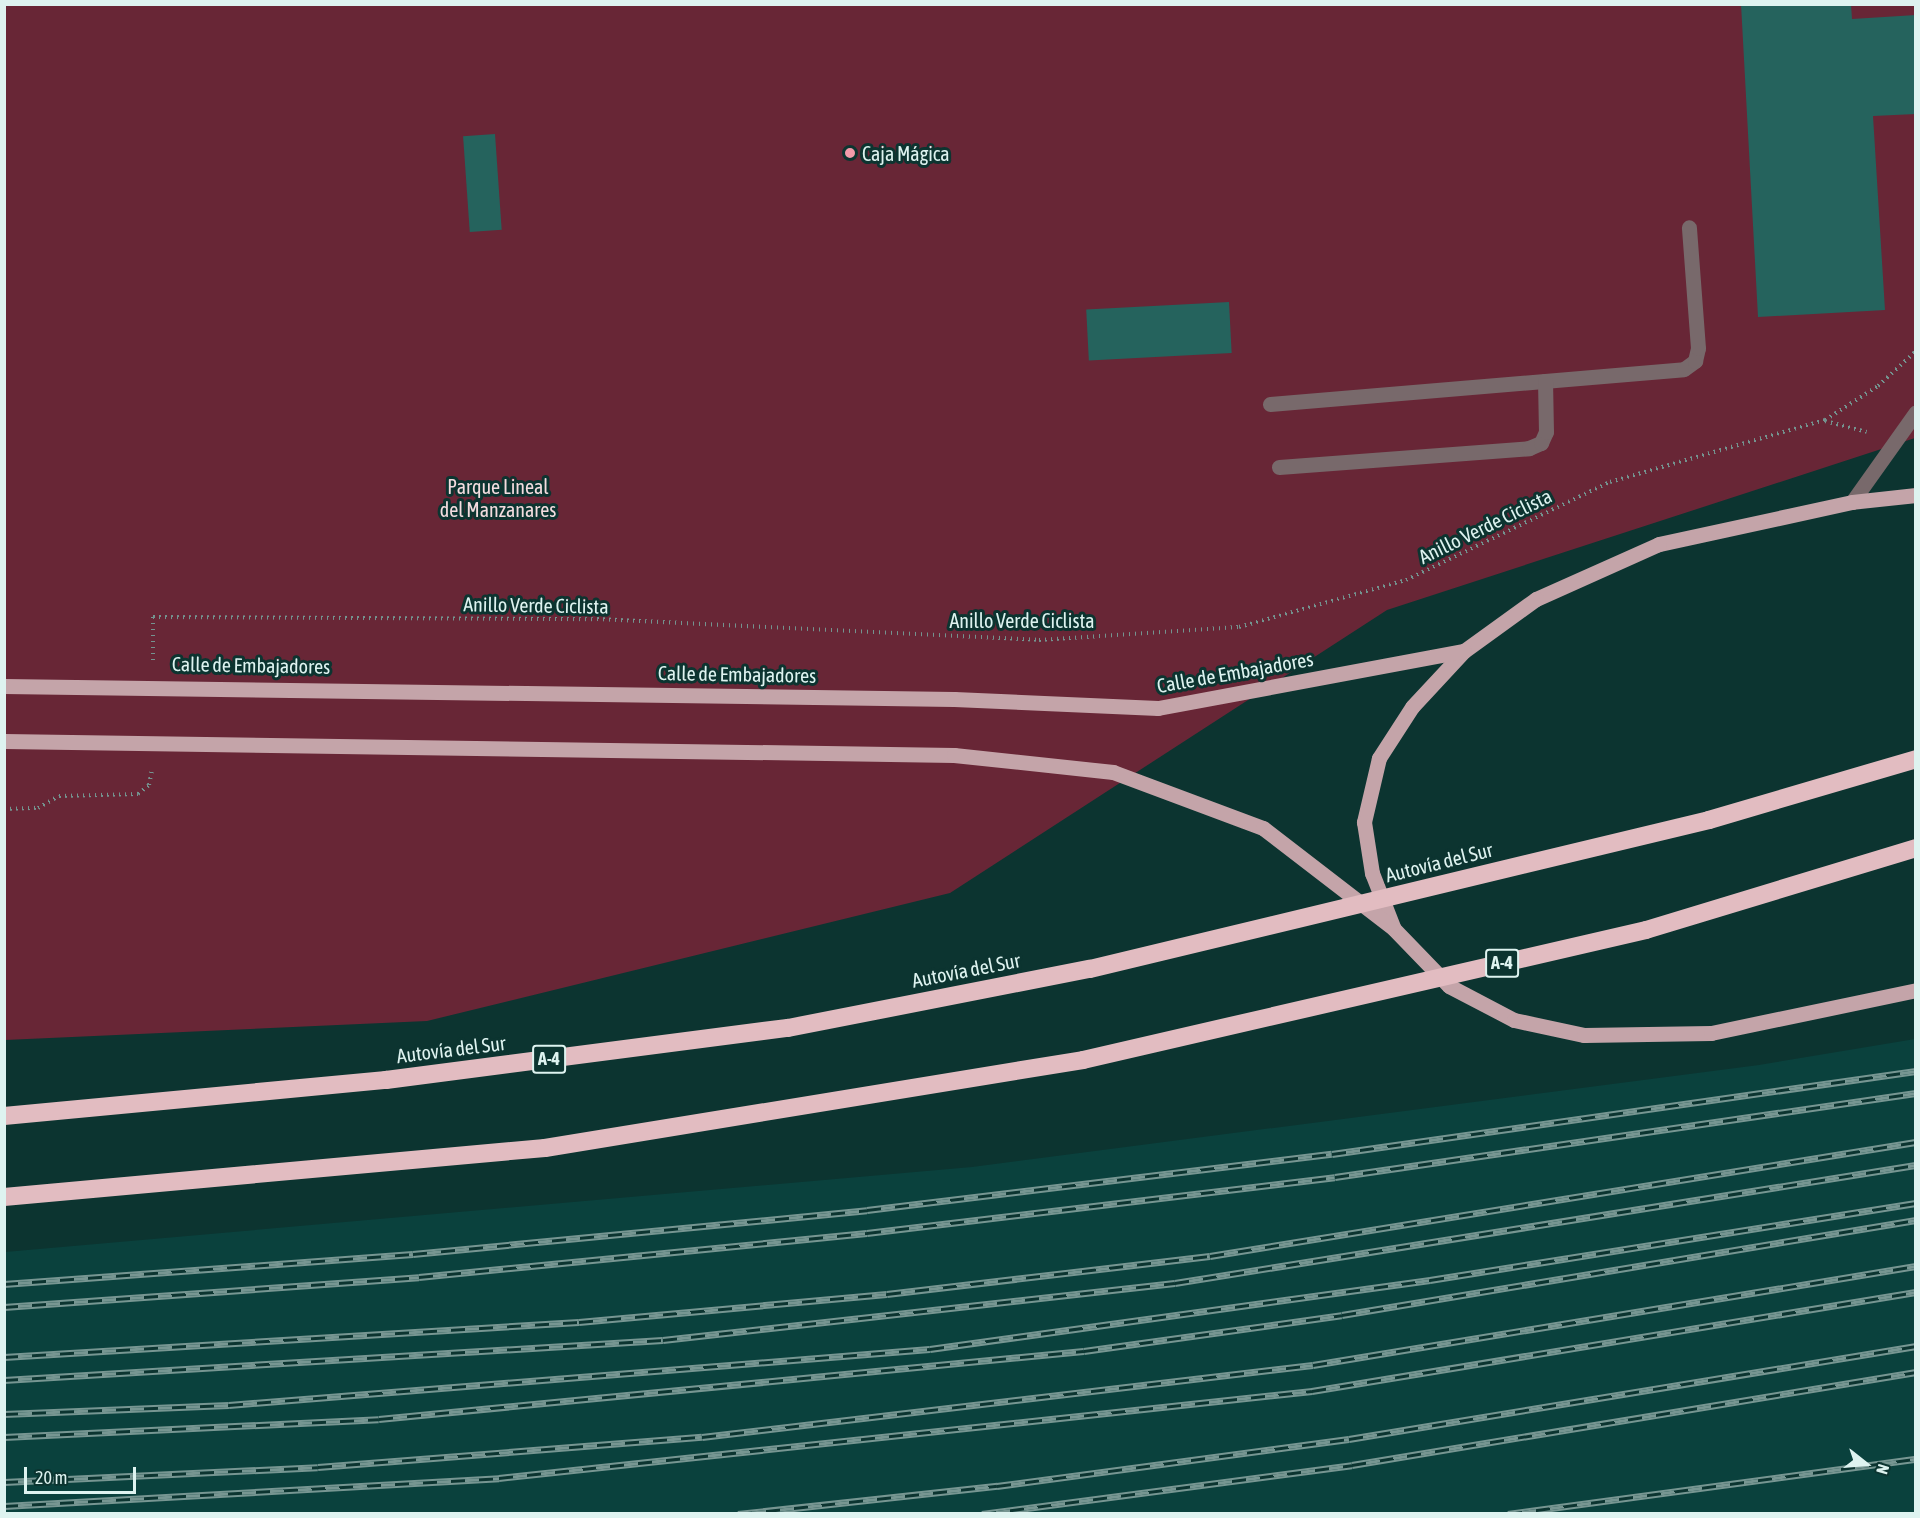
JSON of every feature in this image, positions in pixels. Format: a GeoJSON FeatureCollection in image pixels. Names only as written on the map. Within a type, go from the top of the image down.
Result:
{"type":"FeatureCollection","features":[{"type":"Feature","properties":{"kind":"highway","name":"Autovía del Sur"},"geometry":{"type":"LineString","coordinates":[[4,1116],[386,1080],[789,1028],[1090,969],[1709,820],[1916,759]]}},
{"type":"Feature","properties":{"kind":"highway","name":"A-4"},"geometry":{"type":"LineString","coordinates":[[4,1197],[545,1148],[1083,1059],[1646,930],[1916,848]]}},
{"type":"Feature","properties":{"kind":"main road"},"geometry":{"type":"LineString","coordinates":[[1394,929],[1366,848],[1364,822],[1379,758],[1412,707],[1464,651],[1536,599],[1616,559],[1702,532],[1852,502],[1916,495]]}},
{"type":"Feature","properties":{"kind":"main road","name":"Calle de Embajadores"},"geometry":{"type":"LineString","coordinates":[[4,686],[954,699],[1158,708],[1464,651]]}},
{"type":"Feature","properties":{"kind":"main road"},"geometry":{"type":"LineString","coordinates":[[4,741],[954,755],[1113,772],[1263,828],[1394,929],[1449,986],[1514,1020],[1584,1035],[1712,1033],[1916,990]]}},
{"type":"Feature","properties":{"kind":"lane"},"geometry":{"type":"LineString","coordinates":[[1270,404],[1684,369],[1695,361],[1689,227]]}},
{"type":"Feature","properties":{"kind":"lane"},"geometry":{"type":"LineString","coordinates":[[1279,467],[1529,448],[1541,443],[1546,432],[1545,381]]}},
{"type":"Feature","properties":{"kind":"lane"},"geometry":{"type":"LineString","coordinates":[[1852,502],[1916,412]]}},
{"type":"Feature","properties":{"kind":"path","name":"Anillo Verde Ciclista"},"geometry":{"type":"LineString","coordinates":[[153,667],[153,616],[597,620],[1039,640],[1239,627],[1406,580],[1610,482],[1825,420],[1878,386],[1916,351]]}},
{"type":"Feature","properties":{"kind":"path"},"geometry":{"type":"LineString","coordinates":[[4,809],[38,808],[59,795],[138,794],[149,785],[152,760]]}},
{"type":"Feature","properties":{"kind":"shaded area"},"geometry":{"type":"Polygon","coordinates":[[[1915,1039],[1915,1513],[5,1513],[5,1252],[972,1167],[1759,1065],[1915,1039]]]}},
{"type":"Feature","properties":{"kind":"green space","name":"Parque Lineal del Manzanares"},"geometry":{"type":"Polygon","coordinates":[[[4,5],[1915,5],[1915,438],[1387,610],[950,893],[427,1021],[5,1040],[4,5]]]}},
{"type":"Feature","properties":{"kind":"building"},"geometry":{"type":"Polygon","coordinates":[[[1741,4],[1851,4],[1852,19],[1916,15],[1916,114],[1873,116],[1885,310],[1758,317],[1741,4]]]}},
{"type":"Feature","properties":{"kind":"building"},"geometry":{"type":"Polygon","coordinates":[[[495,134],[502,230],[470,232],[463,136],[495,134]]]}},
{"type":"Feature","properties":{"kind":"building"},"geometry":{"type":"Polygon","coordinates":[[[1229,302],[1232,353],[1089,360],[1086,309],[1229,302]]]}},
{"type":"Feature","properties":{"kind":"railway"},"geometry":{"type":"LineString","coordinates":[[4,1284],[413,1254],[867,1210],[1332,1154],[1916,1071]]}},
{"type":"Feature","properties":{"kind":"railway"},"geometry":{"type":"LineString","coordinates":[[4,1307],[419,1277],[867,1233],[1335,1177],[1916,1093]]}},
{"type":"Feature","properties":{"kind":"railway"},"geometry":{"type":"LineString","coordinates":[[4,1357],[579,1322],[887,1294],[1210,1256],[1916,1142]]}},
{"type":"Feature","properties":{"kind":"railway"},"geometry":{"type":"LineString","coordinates":[[4,1380],[663,1340],[1175,1283],[1916,1165]]}},
{"type":"Feature","properties":{"kind":"railway"},"geometry":{"type":"LineString","coordinates":[[4,1414],[229,1405],[930,1349],[1430,1280],[1916,1203]]}},
{"type":"Feature","properties":{"kind":"railway"},"geometry":{"type":"LineString","coordinates":[[4,1437],[379,1419],[1084,1351],[1342,1315],[1916,1220]]}},
{"type":"Feature","properties":{"kind":"railway"},"geometry":{"type":"LineString","coordinates":[[4,1482],[318,1467],[702,1437],[1313,1365],[1916,1266]]}},
{"type":"Feature","properties":{"kind":"railway"},"geometry":{"type":"LineString","coordinates":[[4,1506],[499,1478],[1312,1391],[1916,1292]]}},
{"type":"Feature","properties":{"kind":"railway"},"geometry":{"type":"LineString","coordinates":[[738,1514],[997,1486],[1349,1439],[1916,1346]]}},
{"type":"Feature","properties":{"kind":"railway"},"geometry":{"type":"LineString","coordinates":[[982,1514],[1352,1465],[1916,1372]]}},
{"type":"Feature","properties":{"kind":"railway"},"geometry":{"type":"LineString","coordinates":[[1508,1514],[1916,1459]]}},
{"type":"Feature","properties":{"kind":"place","name":"Caja Mágica"},"geometry":{"type":"Point","coordinates":[850,153]}}]}
